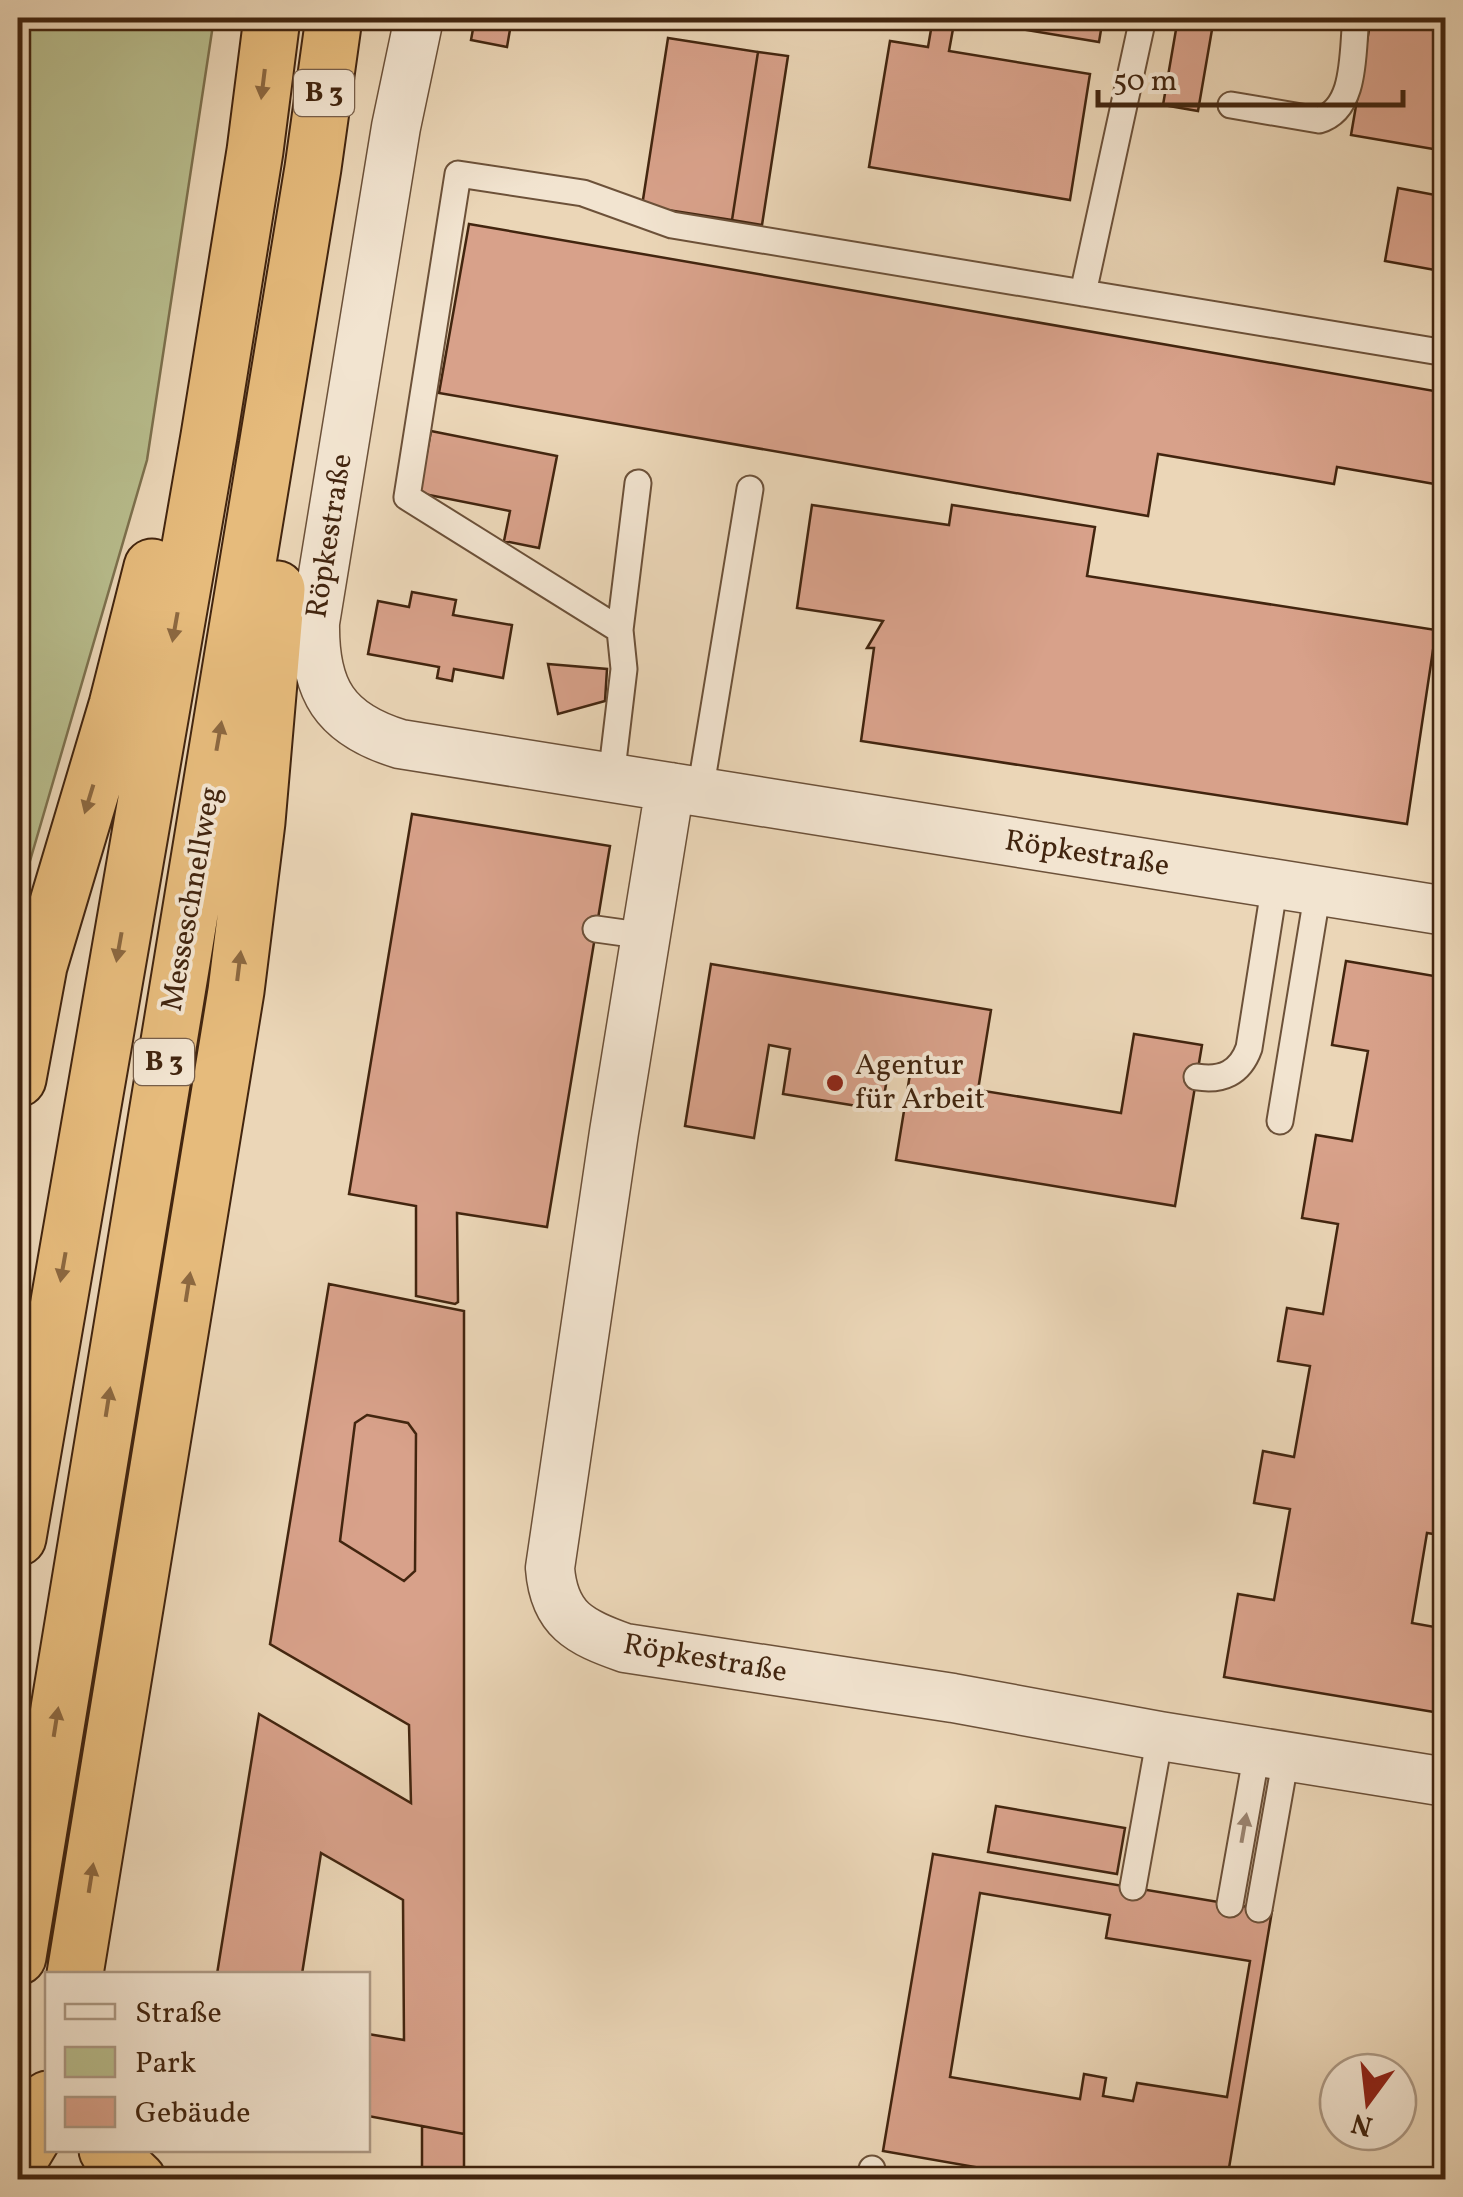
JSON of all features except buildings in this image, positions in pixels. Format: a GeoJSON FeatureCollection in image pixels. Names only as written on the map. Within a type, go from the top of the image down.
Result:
{"type":"FeatureCollection","features":[{"type":"Feature","properties":{"kind":"highway","name":"B 3"},"geometry":{"type":"LineString","coordinates":[[18,1538],[255,151],[272,18]]}},
{"type":"Feature","properties":{"kind":"highway","name":"Messeschnellweg"},"geometry":{"type":"LineString","coordinates":[[18,1957],[313,168],[334,18]]}},
{"type":"Feature","properties":{"kind":"highway"},"geometry":{"type":"LineString","coordinates":[[18,1079],[39,966],[118,705],[255,151]]}},
{"type":"Feature","properties":{"kind":"highway"},"geometry":{"type":"LineString","coordinates":[[75,1972],[236,991],[256,822],[313,168]]}},
{"type":"Feature","properties":{"kind":"highway"},"geometry":{"type":"LineString","coordinates":[[18,2162],[45,2108]]}},
{"type":"Feature","properties":{"kind":"highway"},"geometry":{"type":"LineString","coordinates":[[109,2152],[138,2180]]}},
{"type":"Feature","properties":{"kind":"street","name":"Röpkestraße"},"geometry":{"type":"LineString","coordinates":[[420,18],[396,127],[318,604],[316,668],[323,688],[337,708],[379,738],[400,744],[1446,910]]}},
{"type":"Feature","properties":{"kind":"street","name":"Röpkestraße"},"geometry":{"type":"LineString","coordinates":[[685,790],[646,936],[550,1568],[552,1592],[564,1615],[589,1635],[625,1648],[954,1698],[1446,1782]]}},
{"type":"Feature","properties":{"kind":"lane"},"geometry":{"type":"LineString","coordinates":[[1084,294],[1144,18]]}},
{"type":"Feature","properties":{"kind":"lane"},"geometry":{"type":"LineString","coordinates":[[1230,106],[1319,120],[1333,116],[1343,105],[1356,18]]}},
{"type":"Feature","properties":{"kind":"lane"},"geometry":{"type":"LineString","coordinates":[[620,630],[407,497],[458,174],[582,193],[672,225],[1446,353]]}},
{"type":"Feature","properties":{"kind":"lane"},"geometry":{"type":"LineString","coordinates":[[611,778],[624,669],[620,630],[638,483]]}},
{"type":"Feature","properties":{"kind":"lane"},"geometry":{"type":"LineString","coordinates":[[685,790],[750,489]]}},
{"type":"Feature","properties":{"kind":"lane"},"geometry":{"type":"LineString","coordinates":[[1196,1077],[1225,1077],[1244,1063],[1296,887]]}},
{"type":"Feature","properties":{"kind":"lane"},"geometry":{"type":"LineString","coordinates":[[1280,1121],[1296,887]]}},
{"type":"Feature","properties":{"kind":"lane"},"geometry":{"type":"LineString","coordinates":[[596,930],[646,936]]}},
{"type":"Feature","properties":{"kind":"lane"},"geometry":{"type":"LineString","coordinates":[[1133,1887],[1160,1736]]}},
{"type":"Feature","properties":{"kind":"lane"},"geometry":{"type":"LineString","coordinates":[[1230,1904],[1272,1754]]}},
{"type":"Feature","properties":{"kind":"lane"},"geometry":{"type":"LineString","coordinates":[[1260,1908],[1272,1754]]}},
{"type":"Feature","properties":{"kind":"green space"},"geometry":{"type":"Polygon","coordinates":[[[18,18],[214,18],[147,460],[18,902],[18,18]]]}},
{"type":"Feature","properties":{"kind":"place","name":"Agentur für Arbeit"},"geometry":{"type":"Point","coordinates":[835,1083]}}]}
